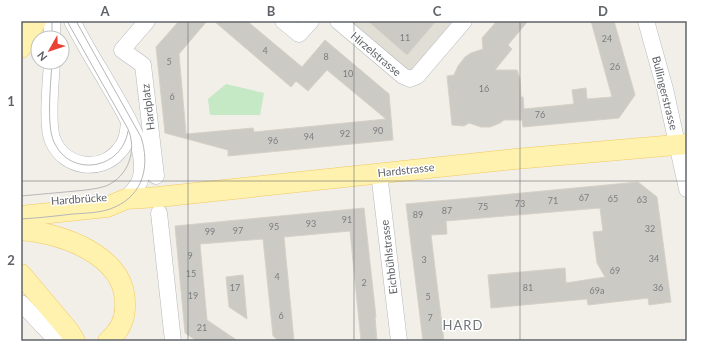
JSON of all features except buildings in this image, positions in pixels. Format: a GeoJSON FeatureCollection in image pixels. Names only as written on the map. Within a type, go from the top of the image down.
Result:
{"type":"FeatureCollection","features":[{"type":"Feature","properties":{"kind":"main road"},"geometry":{"type":"LineString","coordinates":[[21,48],[36,21]]}},
{"type":"Feature","properties":{"kind":"main road","name":"Hardstrasse"},"geometry":{"type":"LineString","coordinates":[[115,200],[515,159],[682,144]]}},
{"type":"Feature","properties":{"kind":"main road","name":"Hardbrücke"},"geometry":{"type":"LineString","coordinates":[[21,204],[115,200]]}},
{"type":"Feature","properties":{"kind":"main road","name":"Hardbrücke"},"geometry":{"type":"LineString","coordinates":[[21,216],[115,200]]}},
{"type":"Feature","properties":{"kind":"main road"},"geometry":{"type":"LineString","coordinates":[[21,230],[55,236],[72,242],[92,252],[106,262],[114,272],[124,292],[125,306],[123,322],[108,341]]}},
{"type":"Feature","properties":{"kind":"main road"},"geometry":{"type":"LineString","coordinates":[[22,274],[69,331],[75,341]]}},
{"type":"Feature","properties":{"kind":"street"},"geometry":{"type":"LineString","coordinates":[[72,21],[129,122],[138,141],[142,169],[139,183],[115,200]]}},
{"type":"Feature","properties":{"kind":"street","name":"Hardplatz"},"geometry":{"type":"LineString","coordinates":[[147,21],[122,50],[143,65],[156,176]]}},
{"type":"Feature","properties":{"kind":"street"},"geometry":{"type":"LineString","coordinates":[[283,21],[299,34],[311,21]]}},
{"type":"Feature","properties":{"kind":"street","name":"Hirzelstrasse"},"geometry":{"type":"LineString","coordinates":[[338,21],[403,76],[410,79],[417,76],[464,21]]}},
{"type":"Feature","properties":{"kind":"street","name":"Bullingerstrasse"},"geometry":{"type":"LineString","coordinates":[[646,21],[682,144],[687,189]]}},
{"type":"Feature","properties":{"kind":"street"},"geometry":{"type":"LineString","coordinates":[[52,70],[50,129],[54,142],[64,156],[83,165],[107,161],[114,156],[124,144],[129,122]]}},
{"type":"Feature","properties":{"kind":"street","name":"Eichbühlstrasse"},"geometry":{"type":"LineString","coordinates":[[379,173],[399,341]]}},
{"type":"Feature","properties":{"kind":"street"},"geometry":{"type":"LineString","coordinates":[[160,213],[173,341]]}},
{"type":"Feature","properties":{"kind":"street"},"geometry":{"type":"LineString","coordinates":[[21,303],[56,341]]}},
{"type":"Feature","properties":{"kind":"shaded area"},"geometry":{"type":"Polygon","coordinates":[[[348,21],[455,21],[413,70],[407,71],[348,21]]]}},
{"type":"Feature","properties":{"kind":"green space"},"geometry":{"type":"Polygon","coordinates":[[[226,84],[264,93],[260,115],[210,115],[208,99],[226,84]]]}},
{"type":"Feature","properties":{"kind":"tram line"},"geometry":{"type":"LineString","coordinates":[[52,21],[52,30]]}},
{"type":"Feature","properties":{"kind":"tram line"},"geometry":{"type":"LineString","coordinates":[[21,196],[88,190],[106,186],[114,182],[120,176],[129,162],[132,145],[128,129],[67,21]]}},
{"type":"Feature","properties":{"kind":"tram line"},"geometry":{"type":"LineString","coordinates":[[21,219],[110,209],[133,195],[142,178],[145,158],[141,137],[76,21]]}},
{"type":"Feature","properties":{"kind":"tram line"},"geometry":{"type":"LineString","coordinates":[[52,70],[50,125],[52,135],[54,142],[62,153],[71,161],[83,165],[95,165],[106,161],[116,154],[124,144],[128,131]]}},
{"type":"Feature","properties":{"kind":"district","name":"HARD"},"geometry":{"type":"Point","coordinates":[463,325]}}]}
